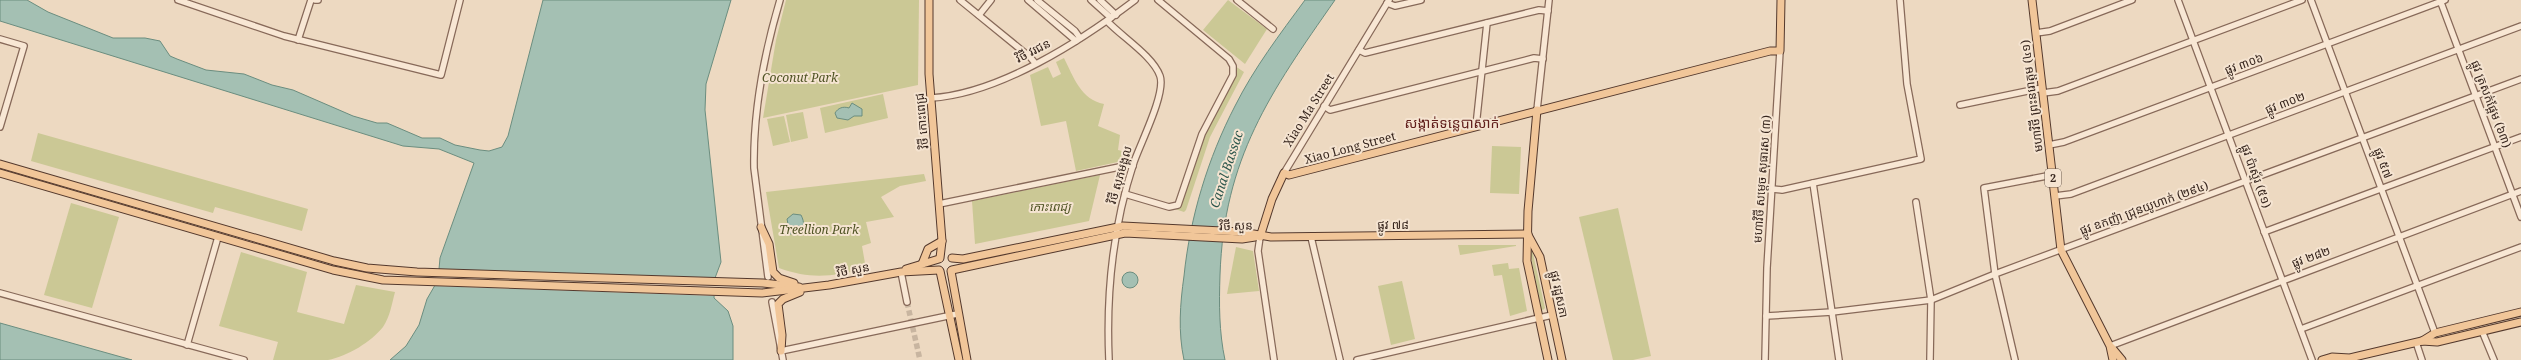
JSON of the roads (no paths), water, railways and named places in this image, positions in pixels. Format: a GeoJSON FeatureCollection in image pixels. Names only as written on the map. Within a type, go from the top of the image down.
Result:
{"type":"FeatureCollection","features":[{"type":"Feature","properties":{"kind":"main road","name":"វិថី កោះពេជ្រ"},"geometry":{"type":"LineString","coordinates":[[930,0],[928,50],[942,241],[939,259]]}},
{"type":"Feature","properties":{"kind":"main road","name":"មហាវិថី សម្តេច សុធារស (៣)"},"geometry":{"type":"LineString","coordinates":[[1780,51],[1781,0]]}},
{"type":"Feature","properties":{"kind":"main road","name":"មហាវិថី ព្រះនរោត្តម (៤១)"},"geometry":{"type":"LineString","coordinates":[[2032,0],[2061,250],[2110,346],[2122,360]]}},
{"type":"Feature","properties":{"kind":"main road","name":"Xiao Long Street"},"geometry":{"type":"LineString","coordinates":[[1284,173],[1289,175],[1770,51],[1780,51]]}},
{"type":"Feature","properties":{"kind":"main road","name":"ផ្លូវ រដ្ឋសភា"},"geometry":{"type":"LineString","coordinates":[[1537,110],[1528,212],[1527,262],[1548,360]]}},
{"type":"Feature","properties":{"kind":"main road"},"geometry":{"type":"LineString","coordinates":[[0,164],[334,261],[395,271],[755,282],[809,288]]}},
{"type":"Feature","properties":{"kind":"main road"},"geometry":{"type":"LineString","coordinates":[[0,173],[349,275],[394,281],[755,293],[809,288]]}},
{"type":"Feature","properties":{"kind":"main road","name":"Xiao Ma Street"},"geometry":{"type":"LineString","coordinates":[[1260,237],[1272,199],[1284,173]]}},
{"type":"Feature","properties":{"kind":"main road"},"geometry":{"type":"LineString","coordinates":[[761,227],[769,244],[775,274],[779,278],[809,288]]}},
{"type":"Feature","properties":{"kind":"main road","name":"វិថី សួន"},"geometry":{"type":"LineString","coordinates":[[950,258],[963,259],[1117,227],[1260,237]]}},
{"type":"Feature","properties":{"kind":"main road","name":"វិថី សួន"},"geometry":{"type":"LineString","coordinates":[[952,270],[1115,234],[1176,232]]}},
{"type":"Feature","properties":{"kind":"main road","name":"ផ្លូវ រដ្ឋសភា"},"geometry":{"type":"LineString","coordinates":[[1528,234],[1540,257],[1562,360]]}},
{"type":"Feature","properties":{"kind":"main road","name":"ផ្លូវ ៧៨"},"geometry":{"type":"LineString","coordinates":[[1260,237],[1528,234]]}},
{"type":"Feature","properties":{"kind":"main road"},"geometry":{"type":"LineString","coordinates":[[922,264],[928,249],[942,241]]}},
{"type":"Feature","properties":{"kind":"main road","name":"វិថី កោះពេជ្រ"},"geometry":{"type":"LineString","coordinates":[[942,241],[950,258]]}},
{"type":"Feature","properties":{"kind":"main road"},"geometry":{"type":"LineString","coordinates":[[959,360],[954,314],[952,270],[954,264],[950,258],[939,259],[937,264],[954,314],[967,360]]}},
{"type":"Feature","properties":{"kind":"main road","name":"វិថី សួន"},"geometry":{"type":"LineString","coordinates":[[901,272],[939,259]]}},
{"type":"Feature","properties":{"kind":"main road"},"geometry":{"type":"LineString","coordinates":[[940,270],[945,273],[952,270]]}},
{"type":"Feature","properties":{"kind":"main road","name":"វិថី សួន"},"geometry":{"type":"LineString","coordinates":[[809,288],[901,272],[940,270]]}},
{"type":"Feature","properties":{"kind":"main road"},"geometry":{"type":"LineString","coordinates":[[781,351],[782,335],[778,304],[782,299],[809,288]]}},
{"type":"Feature","properties":{"kind":"main road"},"geometry":{"type":"LineString","coordinates":[[2419,342],[2435,333],[2521,312]]}},
{"type":"Feature","properties":{"kind":"main road"},"geometry":{"type":"LineString","coordinates":[[2322,360],[2332,357],[2348,359],[2419,342],[2437,342],[2521,322]]}},
{"type":"Feature","properties":{"kind":"main road","name":"មហាវិថី ព្រះនរោត្តម (៤១)"},"geometry":{"type":"LineString","coordinates":[[2110,346],[2113,360]]}},
{"type":"Feature","properties":{"kind":"street"},"geometry":{"type":"LineString","coordinates":[[178,0],[218,15],[298,40],[441,75],[460,0]]}},
{"type":"Feature","properties":{"kind":"street"},"geometry":{"type":"LineString","coordinates":[[298,40],[310,0]]}},
{"type":"Feature","properties":{"kind":"street"},"geometry":{"type":"LineString","coordinates":[[768,277],[761,227],[754,150],[762,83],[771,30],[780,0]]}},
{"type":"Feature","properties":{"kind":"street"},"geometry":{"type":"LineString","coordinates":[[960,0],[1030,56],[1035,63]]}},
{"type":"Feature","properties":{"kind":"street"},"geometry":{"type":"LineString","coordinates":[[979,15],[992,0]]}},
{"type":"Feature","properties":{"kind":"street"},"geometry":{"type":"LineString","coordinates":[[1028,0],[1078,40]]}},
{"type":"Feature","properties":{"kind":"street"},"geometry":{"type":"LineString","coordinates":[[1037,0],[1075,31],[1078,40]]}},
{"type":"Feature","properties":{"kind":"street"},"geometry":{"type":"LineString","coordinates":[[1091,0],[1111,18]]}},
{"type":"Feature","properties":{"kind":"street"},"geometry":{"type":"LineString","coordinates":[[1100,0],[1111,18]]}},
{"type":"Feature","properties":{"kind":"street","name":"វិថី វរជន"},"geometry":{"type":"LineString","coordinates":[[931,98],[967,93],[1035,63],[1078,40],[1135,0]]}},
{"type":"Feature","properties":{"kind":"street"},"geometry":{"type":"LineString","coordinates":[[1125,194],[1169,207],[1178,205],[1202,134],[1232,74],[1233,66],[1229,59],[1158,0]]}},
{"type":"Feature","properties":{"kind":"street"},"geometry":{"type":"LineString","coordinates":[[1237,0],[1273,29]]}},
{"type":"Feature","properties":{"kind":"street"},"geometry":{"type":"LineString","coordinates":[[1388,2],[1395,6],[1420,0]]}},
{"type":"Feature","properties":{"kind":"street"},"geometry":{"type":"LineString","coordinates":[[1537,110],[1549,0]]}},
{"type":"Feature","properties":{"kind":"street"},"geometry":{"type":"LineString","coordinates":[[1772,189],[1782,190],[1920,159],[1907,84],[1900,0]]}},
{"type":"Feature","properties":{"kind":"street"},"geometry":{"type":"LineString","coordinates":[[2036,33],[2050,31],[2132,0]]}},
{"type":"Feature","properties":{"kind":"street","name":"ផ្លូវ ប៉ាស្ទ័រ (៥១)"},"geometry":{"type":"LineString","coordinates":[[2178,0],[2312,360]]}},
{"type":"Feature","properties":{"kind":"street"},"geometry":{"type":"LineString","coordinates":[[1960,105],[2042,91],[2058,91],[2302,0]]}},
{"type":"Feature","properties":{"kind":"street","name":"ផ្លូវ ៥៧"},"geometry":{"type":"LineString","coordinates":[[2311,0],[2435,333]]}},
{"type":"Feature","properties":{"kind":"street","name":"ផ្លូវ ៣០៦"},"geometry":{"type":"LineString","coordinates":[[2049,145],[2064,142],[2442,1]]}},
{"type":"Feature","properties":{"kind":"street","name":"ផ្លូវ ត្រសក់ផ្អែម (៦៣)"},"geometry":{"type":"LineString","coordinates":[[2442,1],[2458,49],[2521,217]]}},
{"type":"Feature","properties":{"kind":"street","name":"Xiao Ma Street"},"geometry":{"type":"LineString","coordinates":[[1284,173],[1388,2]]}},
{"type":"Feature","properties":{"kind":"street"},"geometry":{"type":"LineString","coordinates":[[1359,50],[1365,53],[1540,10],[1548,11]]}},
{"type":"Feature","properties":{"kind":"street","name":"វិថី សុភមង្គល"},"geometry":{"type":"LineString","coordinates":[[1109,360],[1108,315],[1115,234],[1133,166],[1158,102],[1162,84],[1156,68],[1111,18]]}},
{"type":"Feature","properties":{"kind":"street"},"geometry":{"type":"LineString","coordinates":[[1476,126],[1487,23]]}},
{"type":"Feature","properties":{"kind":"street","name":"ផ្លូវ ៣០២"},"geometry":{"type":"LineString","coordinates":[[2055,196],[2072,194],[2521,26]]}},
{"type":"Feature","properties":{"kind":"street"},"geometry":{"type":"LineString","coordinates":[[0,39],[24,46],[0,127]]}},
{"type":"Feature","properties":{"kind":"street","name":"មហាវិថី សម្តេច សុធារស (៣)"},"geometry":{"type":"LineString","coordinates":[[1765,360],[1772,189],[1780,51]]}},
{"type":"Feature","properties":{"kind":"street"},"geometry":{"type":"LineString","coordinates":[[1324,106],[1330,110],[1534,58],[1543,59]]}},
{"type":"Feature","properties":{"kind":"street","name":"ផ្លូវ ឧកញ៉ា ជ្រុនយូហាក់ (២៩៤)"},"geometry":{"type":"LineString","coordinates":[[1766,316],[1832,312],[1931,300],[1995,274],[2521,79]]}},
{"type":"Feature","properties":{"kind":"street"},"geometry":{"type":"LineString","coordinates":[[2264,232],[2521,137]]}},
{"type":"Feature","properties":{"kind":"street"},"geometry":{"type":"LineString","coordinates":[[939,204],[1128,165],[1133,166]]}},
{"type":"Feature","properties":{"kind":"street"},"geometry":{"type":"LineString","coordinates":[[2015,360],[1995,274],[1984,188],[2052,175]]}},
{"type":"Feature","properties":{"kind":"street"},"geometry":{"type":"LineString","coordinates":[[1813,183],[1839,360]]}},
{"type":"Feature","properties":{"kind":"street","name":"ផ្លូវ ២៨២"},"geometry":{"type":"LineString","coordinates":[[2110,346],[2521,191]]}},
{"type":"Feature","properties":{"kind":"street"},"geometry":{"type":"LineString","coordinates":[[1916,202],[1931,300],[1930,360]]}},
{"type":"Feature","properties":{"kind":"street"},"geometry":{"type":"LineString","coordinates":[[187,345],[218,237]]}},
{"type":"Feature","properties":{"kind":"street"},"geometry":{"type":"LineString","coordinates":[[1260,237],[1258,251],[1274,360]]}},
{"type":"Feature","properties":{"kind":"street"},"geometry":{"type":"LineString","coordinates":[[1311,237],[1340,360]]}},
{"type":"Feature","properties":{"kind":"street"},"geometry":{"type":"LineString","coordinates":[[2301,329],[2521,247]]}},
{"type":"Feature","properties":{"kind":"street"},"geometry":{"type":"LineString","coordinates":[[901,272],[907,302]]}},
{"type":"Feature","properties":{"kind":"street"},"geometry":{"type":"LineString","coordinates":[[0,293],[244,360]]}},
{"type":"Feature","properties":{"kind":"street"},"geometry":{"type":"LineString","coordinates":[[772,302],[783,360]]}},
{"type":"Feature","properties":{"kind":"street"},"geometry":{"type":"LineString","coordinates":[[781,351],[954,314]]}},
{"type":"Feature","properties":{"kind":"street"},"geometry":{"type":"LineString","coordinates":[[1357,360],[1552,315]]}},
{"type":"Feature","properties":{"kind":"street"},"geometry":{"type":"LineString","coordinates":[[2482,332],[2494,360]]}},
{"type":"Feature","properties":{"kind":"street"},"geometry":{"type":"LineString","coordinates":[[2419,342],[2422,360]]}},
{"type":"Feature","properties":{"kind":"water"},"geometry":{"type":"Polygon","coordinates":[[[0,0],[27,0],[48,12],[113,38],[145,38],[160,41],[170,56],[206,70],[244,74],[272,85],[293,90],[353,116],[377,123],[387,123],[422,138],[440,138],[455,145],[489,151],[502,147],[508,136],[543,0],[731,0],[706,84],[705,110],[721,262],[715,278],[714,298],[728,311],[733,326],[733,360],[390,360],[406,346],[419,325],[427,299],[438,280],[440,258],[474,163],[439,149],[403,146],[0,21],[0,0]]]}},
{"type":"Feature","properties":{"kind":"water","name":"Canal Bassac"},"geometry":{"type":"Polygon","coordinates":[[[1305,0],[1335,0],[1290,66],[1271,97],[1255,128],[1241,161],[1231,196],[1223,233],[1220,275],[1220,318],[1225,360],[1184,360],[1180,328],[1187,254],[1196,210],[1216,146],[1250,78],[1305,0]]]}},
{"type":"Feature","properties":{"kind":"water"},"geometry":{"type":"Polygon","coordinates":[[[852,103],[862,109],[862,116],[854,116],[848,120],[837,118],[835,113],[838,110],[843,107],[849,108],[852,103]]]}},
{"type":"Feature","properties":{"kind":"water"},"geometry":{"type":"Polygon","coordinates":[[[793,214],[801,215],[803,225],[799,233],[790,234],[787,219],[793,214]]]}},
{"type":"Feature","properties":{"kind":"water"},"geometry":{"type":"Polygon","coordinates":[[[1130,272],[1137,277],[1138,280],[1133,287],[1130,288],[1123,283],[1122,280],[1127,273],[1130,272]]]}},
{"type":"Feature","properties":{"kind":"water"},"geometry":{"type":"Polygon","coordinates":[[[0,323],[132,360],[0,360],[0,323]]]}},
{"type":"Feature","properties":{"kind":"tunnel"},"geometry":{"type":"LineString","coordinates":[[907,302],[920,360]]}},
{"type":"Feature","properties":{"kind":"district","name":"សង្កាត់ទន្លេបាសាក់"},"geometry":{"type":"Point","coordinates":[1452,123]}},
{"type":"Feature","properties":{"kind":"park label","name":"Coconut Park"},"geometry":{"type":"Point","coordinates":[800,78]}},
{"type":"Feature","properties":{"kind":"park label","name":"កោះពេជ្យ"},"geometry":{"type":"Point","coordinates":[1050,207]}},
{"type":"Feature","properties":{"kind":"park label","name":"Treellion Park"},"geometry":{"type":"Point","coordinates":[819,230]}}]}
